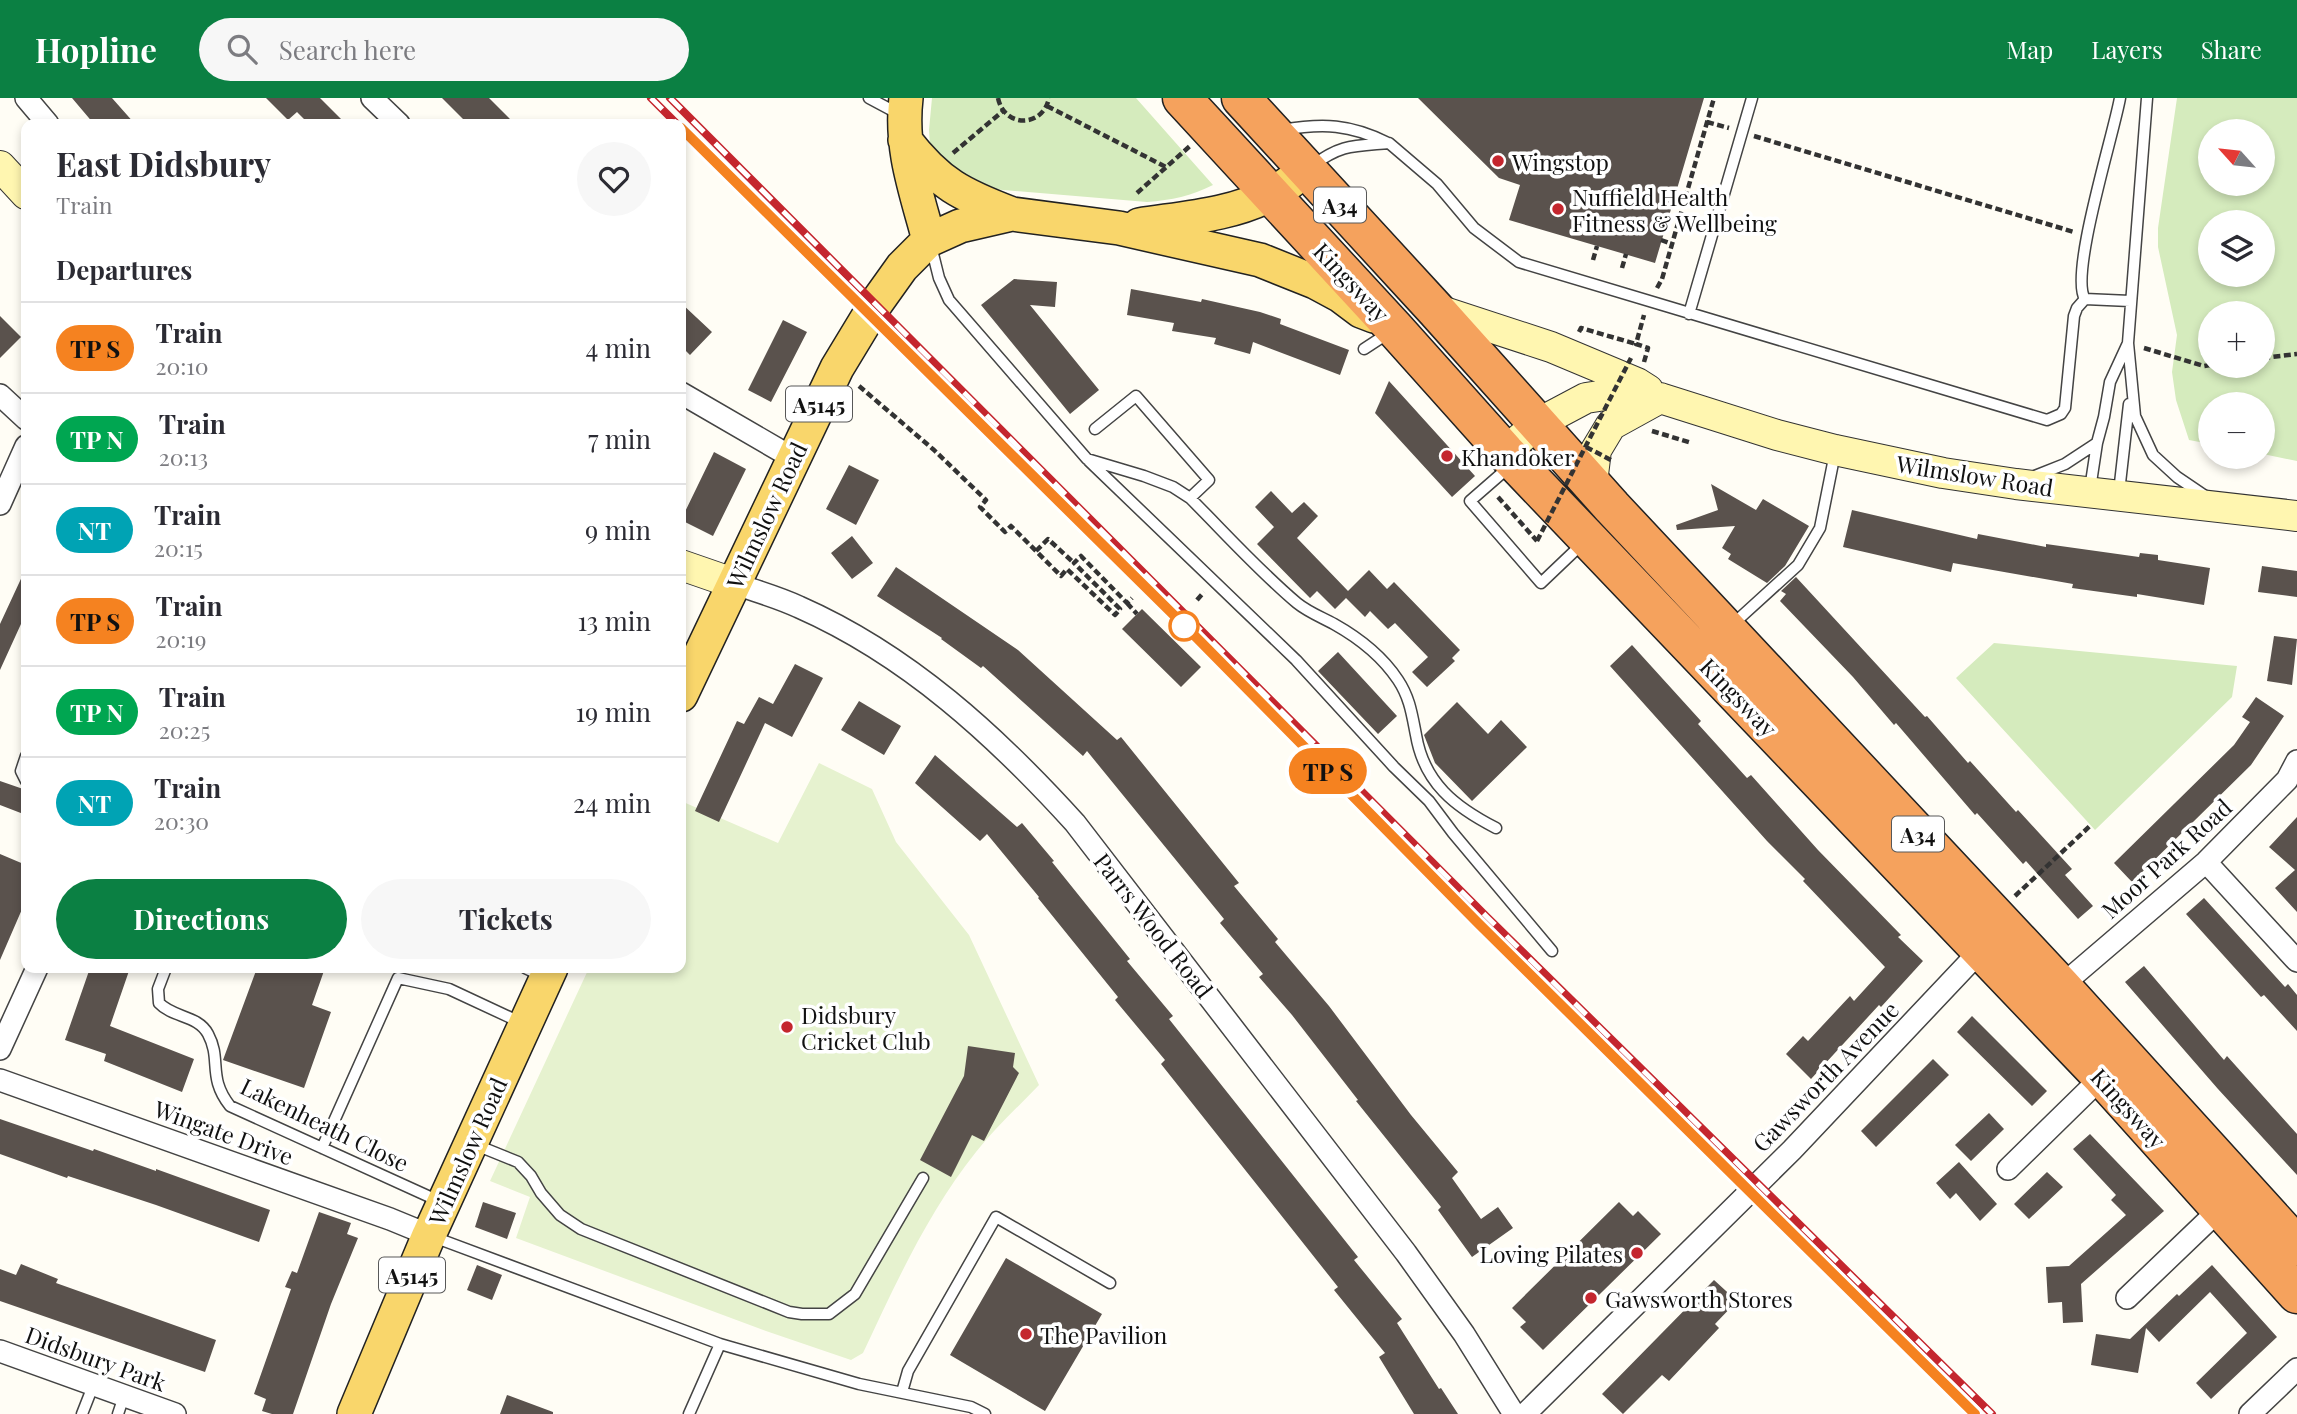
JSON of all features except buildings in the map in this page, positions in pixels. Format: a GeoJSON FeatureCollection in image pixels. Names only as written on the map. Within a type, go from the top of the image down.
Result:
{"type":"FeatureCollection","features":[{"type":"Feature","properties":{"kind":"highway","name":"Kingsway"},"geometry":{"type":"LineString","coordinates":[[1182,98],[1272,132],[1436,309],[1537,424],[1596,464],[1726,630],[1988,933],[2102,1077],[2297,1294]]}},
{"type":"Feature","properties":{"kind":"highway","name":"Kingsway"},"geometry":{"type":"LineString","coordinates":[[1227,115],[1272,194],[1392,325],[1507,467],[1588,539],[1988,933],[2061,986],[2297,1245]]}},
{"type":"Feature","properties":{"kind":"main road","name":"Wilmslow Road"},"geometry":{"type":"LineString","coordinates":[[905,118],[921,161],[939,178],[967,197],[1012,214],[1119,228],[1260,260],[1315,282],[1361,311],[1392,325]]}},
{"type":"Feature","properties":{"kind":"main road"},"geometry":{"type":"LineString","coordinates":[[905,118],[908,160],[929,240]]}},
{"type":"Feature","properties":{"kind":"main road"},"geometry":{"type":"LineString","coordinates":[[0,166],[21,189]]}},
{"type":"Feature","properties":{"kind":"main road","name":"Wilmslow Road"},"geometry":{"type":"LineString","coordinates":[[1119,228],[1244,205],[1272,194],[1307,169]]}},
{"type":"Feature","properties":{"kind":"main road","name":"Wilmslow Road"},"geometry":{"type":"LineString","coordinates":[[686,684],[837,368],[877,302],[902,267],[929,240],[960,226],[1012,214]]}},
{"type":"Feature","properties":{"kind":"main road","name":"Wilmslow Road"},"geometry":{"type":"LineString","coordinates":[[1436,309],[1643,379],[1777,435],[1835,450],[1943,473],[2016,484],[2297,516]]}},
{"type":"Feature","properties":{"kind":"main road","name":"Wilmslow Road"},"geometry":{"type":"LineString","coordinates":[[1507,467],[1537,424],[1586,398],[1625,392],[1643,379]]}},
{"type":"Feature","properties":{"kind":"main road"},"geometry":{"type":"LineString","coordinates":[[1596,464],[1596,450],[1643,379]]}},
{"type":"Feature","properties":{"kind":"main road","name":"Parrs Wood Road"},"geometry":{"type":"LineString","coordinates":[[686,567],[733,583]]}},
{"type":"Feature","properties":{"kind":"main road","name":"Wilmslow Road"},"geometry":{"type":"LineString","coordinates":[[355,1414],[429,1235],[524,1024],[540,973]]}},
{"type":"Feature","properties":{"kind":"street"},"geometry":{"type":"LineString","coordinates":[[26,98],[44,119]]}},
{"type":"Feature","properties":{"kind":"street"},"geometry":{"type":"LineString","coordinates":[[372,98],[394,119]]}},
{"type":"Feature","properties":{"kind":"street"},"geometry":{"type":"LineString","coordinates":[[0,395],[21,414]]}},
{"type":"Feature","properties":{"kind":"street"},"geometry":{"type":"LineString","coordinates":[[686,396],[793,458]]}},
{"type":"Feature","properties":{"kind":"street"},"geometry":{"type":"LineString","coordinates":[[0,504],[21,457]]}},
{"type":"Feature","properties":{"kind":"street","name":"Parrs Wood Road"},"geometry":{"type":"LineString","coordinates":[[733,583],[800,607],[904,665],[951,701],[1028,771],[1075,823],[1406,1253],[1464,1334],[1514,1414]]}},
{"type":"Feature","properties":{"kind":"street","name":"Moor Park Road"},"geometry":{"type":"LineString","coordinates":[[2061,986],[2206,862],[2287,780],[2297,761]]}},
{"type":"Feature","properties":{"kind":"street"},"geometry":{"type":"LineString","coordinates":[[2206,862],[2297,961]]}},
{"type":"Feature","properties":{"kind":"street","name":"Gawsworth Avenue"},"geometry":{"type":"LineString","coordinates":[[1525,1414],[1791,1150],[1988,933]]}},
{"type":"Feature","properties":{"kind":"street"},"geometry":{"type":"LineString","coordinates":[[0,1049],[35,973]]}},
{"type":"Feature","properties":{"kind":"street"},"geometry":{"type":"LineString","coordinates":[[2008,1169],[2102,1077]]}},
{"type":"Feature","properties":{"kind":"street","name":"Wingate Drive"},"geometry":{"type":"LineString","coordinates":[[0,1080],[429,1235]]}},
{"type":"Feature","properties":{"kind":"street"},"geometry":{"type":"LineString","coordinates":[[2127,1298],[2220,1209]]}},
{"type":"Feature","properties":{"kind":"street","name":"Didsbury Park"},"geometry":{"type":"LineString","coordinates":[[0,1351],[93,1386],[121,1405],[175,1414]]}},
{"type":"Feature","properties":{"kind":"street"},"geometry":{"type":"LineString","coordinates":[[2250,1414],[2297,1369]]}},
{"type":"Feature","properties":{"kind":"lane"},"geometry":{"type":"LineString","coordinates":[[869,98],[905,118]]}},
{"type":"Feature","properties":{"kind":"lane"},"geometry":{"type":"LineString","coordinates":[[1689,314],[1752,98]]}},
{"type":"Feature","properties":{"kind":"lane"},"geometry":{"type":"LineString","coordinates":[[2085,299],[2080,286],[2088,236],[2104,157],[2120,98]]}},
{"type":"Feature","properties":{"kind":"lane"},"geometry":{"type":"LineString","coordinates":[[2147,98],[2128,343],[2135,416],[2153,455],[2177,477],[2222,507]]}},
{"type":"Feature","properties":{"kind":"lane"},"geometry":{"type":"LineString","coordinates":[[1272,132],[1313,124],[1338,126],[1366,132],[1389,143],[1437,184],[1474,228],[1519,262],[2047,419],[2061,414],[2065,408],[2074,316],[2085,299]]}},
{"type":"Feature","properties":{"kind":"lane"},"geometry":{"type":"LineString","coordinates":[[1307,169],[1345,146],[1389,143]]}},
{"type":"Feature","properties":{"kind":"lane"},"geometry":{"type":"LineString","coordinates":[[929,240],[939,278],[949,300],[1087,459],[1296,660],[1394,767],[1429,801],[1552,951]]}},
{"type":"Feature","properties":{"kind":"lane"},"geometry":{"type":"LineString","coordinates":[[2085,299],[2130,301]]}},
{"type":"Feature","properties":{"kind":"lane"},"geometry":{"type":"LineString","coordinates":[[1364,349],[1392,325]]}},
{"type":"Feature","properties":{"kind":"lane"},"geometry":{"type":"LineString","coordinates":[[2104,494],[2097,443],[2105,417],[2110,382],[2128,343]]}},
{"type":"Feature","properties":{"kind":"lane"},"geometry":{"type":"LineString","coordinates":[[2104,494],[2124,465],[2132,373]]}},
{"type":"Feature","properties":{"kind":"lane"},"geometry":{"type":"LineString","coordinates":[[1095,429],[1136,396],[1209,480],[1190,498]]}},
{"type":"Feature","properties":{"kind":"lane"},"geometry":{"type":"LineString","coordinates":[[2016,484],[2066,464],[2097,443]]}},
{"type":"Feature","properties":{"kind":"lane"},"geometry":{"type":"LineString","coordinates":[[1726,630],[1798,565],[1820,528],[1835,450]]}},
{"type":"Feature","properties":{"kind":"lane"},"geometry":{"type":"LineString","coordinates":[[1087,459],[1144,476],[1173,487],[1190,498],[1298,604],[1363,643],[1391,670],[1411,706],[1423,763],[1430,776],[1464,810],[1496,828]]}},
{"type":"Feature","properties":{"kind":"lane"},"geometry":{"type":"LineString","coordinates":[[1507,467],[1470,501],[1541,583],[1588,539]]}},
{"type":"Feature","properties":{"kind":"lane","name":"Lakenheath Close"},"geometry":{"type":"LineString","coordinates":[[164,973],[158,989],[159,1003],[170,1012],[198,1022],[207,1032],[213,1046],[215,1080],[230,1106],[443,1203]]}},
{"type":"Feature","properties":{"kind":"lane"},"geometry":{"type":"LineString","coordinates":[[322,1148],[398,978],[449,989],[524,1024]]}},
{"type":"Feature","properties":{"kind":"lane"},"geometry":{"type":"LineString","coordinates":[[470,1142],[517,1162],[560,1215],[581,1229],[754,1300],[802,1314],[829,1314],[855,1294],[923,1178]]}},
{"type":"Feature","properties":{"kind":"lane"},"geometry":{"type":"LineString","coordinates":[[902,1392],[908,1371],[996,1217],[1110,1283]]}},
{"type":"Feature","properties":{"kind":"lane"},"geometry":{"type":"LineString","coordinates":[[429,1235],[720,1344],[859,1384],[971,1407],[985,1414]]}},
{"type":"Feature","properties":{"kind":"lane"},"geometry":{"type":"LineString","coordinates":[[689,1414],[720,1344]]}},
{"type":"Feature","properties":{"kind":"lane"},"geometry":{"type":"LineString","coordinates":[[82,1414],[93,1386]]}},
{"type":"Feature","properties":{"kind":"path"},"geometry":{"type":"LineString","coordinates":[[998,98],[1003,111],[1014,120],[1038,117],[1047,106],[1049,98]]}},
{"type":"Feature","properties":{"kind":"path"},"geometry":{"type":"LineString","coordinates":[[1636,344],[1648,302],[1662,279],[1714,98]]}},
{"type":"Feature","properties":{"kind":"path"},"geometry":{"type":"LineString","coordinates":[[1047,106],[1166,167]]}},
{"type":"Feature","properties":{"kind":"path"},"geometry":{"type":"LineString","coordinates":[[944,160],[1003,111]]}},
{"type":"Feature","properties":{"kind":"path"},"geometry":{"type":"LineString","coordinates":[[1137,193],[1227,115]]}},
{"type":"Feature","properties":{"kind":"path"},"geometry":{"type":"LineString","coordinates":[[1742,132],[2088,236]]}},
{"type":"Feature","properties":{"kind":"path"},"geometry":{"type":"LineString","coordinates":[[1661,240],[1672,244]]}},
{"type":"Feature","properties":{"kind":"path"},"geometry":{"type":"LineString","coordinates":[[1593,260],[1597,246]]}},
{"type":"Feature","properties":{"kind":"path"},"geometry":{"type":"LineString","coordinates":[[1622,268],[1626,254]]}},
{"type":"Feature","properties":{"kind":"path"},"geometry":{"type":"LineString","coordinates":[[1507,467],[1495,494],[1537,541],[1596,464],[1643,379],[1648,348],[1626,341]]}},
{"type":"Feature","properties":{"kind":"path"},"geometry":{"type":"LineString","coordinates":[[2128,343],[2198,364]]}},
{"type":"Feature","properties":{"kind":"path"},"geometry":{"type":"LineString","coordinates":[[2275,357],[2297,354]]}},
{"type":"Feature","properties":{"kind":"path"},"geometry":{"type":"LineString","coordinates":[[837,368],[933,450],[986,500],[980,507],[1005,532],[1011,526],[1036,551],[1061,576],[1067,569],[1115,615],[1120,608],[1048,539],[1036,551]]}},
{"type":"Feature","properties":{"kind":"path"},"geometry":{"type":"LineString","coordinates":[[1644,432],[1654,431],[1692,443]]}},
{"type":"Feature","properties":{"kind":"path"},"geometry":{"type":"LineString","coordinates":[[1074,563],[1081,556],[1137,614]]}},
{"type":"Feature","properties":{"kind":"path"},"geometry":{"type":"LineString","coordinates":[[1127,603],[1132,598]]}},
{"type":"Feature","properties":{"kind":"path"},"geometry":{"type":"LineString","coordinates":[[1988,933],[2091,825]]}},
{"type":"Feature","properties":{"kind":"green space"},"geometry":{"type":"Polygon","coordinates":[[[932,98],[1136,98],[1213,185],[1181,197],[1147,202],[968,187],[930,146],[932,98]]]}},
{"type":"Feature","properties":{"kind":"green space"},"geometry":{"type":"Polygon","coordinates":[[[2177,98],[2297,98],[2297,461],[2275,456],[2275,392],[2198,392],[2198,442],[2189,440],[2176,400],[2172,372],[2177,335],[2158,247],[2158,228],[2177,98]]]}},
{"type":"Feature","properties":{"kind":"green space"},"geometry":{"type":"Polygon","coordinates":[[[1994,643],[2237,666],[2232,697],[2095,830],[1956,678],[1994,643]]]}},
{"type":"Feature","properties":{"kind":"green space","name":"Didsbury Cricket Club"},"geometry":{"type":"Polygon","coordinates":[[[819,763],[872,789],[896,842],[969,935],[1039,1085],[991,1134],[959,1175],[914,1249],[863,1353],[851,1360],[516,1238],[530,1197],[490,1181],[587,973],[686,973],[686,803],[778,843],[819,763]]]}},
{"type":"Feature","properties":{"kind":"railway"},"geometry":{"type":"LineString","coordinates":[[651,98],[672,119]]}},
{"type":"Feature","properties":{"kind":"railway"},"geometry":{"type":"LineString","coordinates":[[670,98],[1486,916],[1992,1414]]}},
{"type":"Feature","properties":{"kind":"railway"},"geometry":{"type":"LineString","coordinates":[[686,133],[1110,552]]}},
{"type":"Feature","properties":{"kind":"railway"},"geometry":{"type":"LineString","coordinates":[[1406,850],[1975,1414]]}},
{"type":"Feature","properties":{"kind":"train"},"geometry":{"type":"LineString","coordinates":[[686,133],[1975,1414]]}},
{"type":"Feature","properties":{"kind":"place","name":"Wingstop"},"geometry":{"type":"Point","coordinates":[1498,161]}},
{"type":"Feature","properties":{"kind":"place","name":"Nuffield Health Fitness & Wellbeing"},"geometry":{"type":"Point","coordinates":[1558,209]}},
{"type":"Feature","properties":{"kind":"place","name":"Khandoker"},"geometry":{"type":"Point","coordinates":[1447,456]}},
{"type":"Feature","properties":{"kind":"place","name":"Didsbury Cricket Club"},"geometry":{"type":"Point","coordinates":[787,1027]}},
{"type":"Feature","properties":{"kind":"place","name":"Loving Pilates"},"geometry":{"type":"Point","coordinates":[1637,1253]}},
{"type":"Feature","properties":{"kind":"place","name":"Gawsworth Stores"},"geometry":{"type":"Point","coordinates":[1591,1298]}},
{"type":"Feature","properties":{"kind":"place","name":"The Pavilion"},"geometry":{"type":"Point","coordinates":[1026,1334]}}]}
